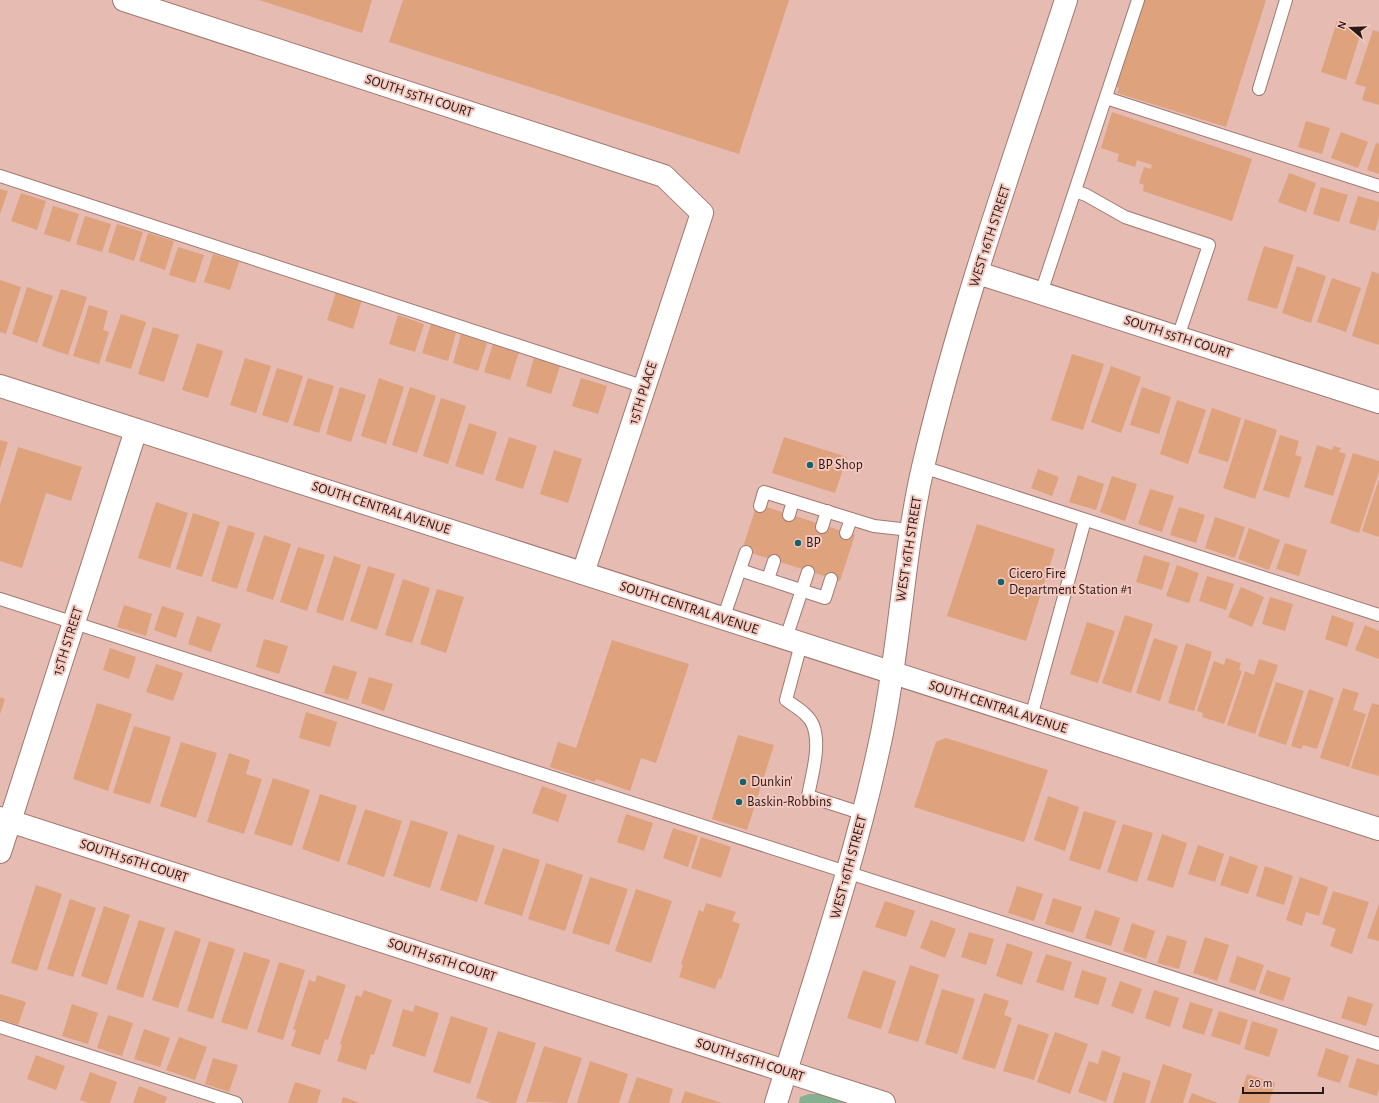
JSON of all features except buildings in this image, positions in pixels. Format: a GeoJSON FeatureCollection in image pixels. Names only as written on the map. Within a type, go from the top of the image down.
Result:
{"type":"FeatureCollection","features":[{"type":"Feature","properties":{"kind":"street","name":"SOUTH 55TH COURT"},"geometry":{"type":"LineString","coordinates":[[124,0],[664,176],[702,213]]}},
{"type":"Feature","properties":{"kind":"street","name":"WEST 16TH STREET"},"geometry":{"type":"LineString","coordinates":[[776,1103],[848,873],[864,814],[883,730],[910,530],[923,467],[944,383],[1066,0]]}},
{"type":"Feature","properties":{"kind":"street","name":"15TH PLACE"},"geometry":{"type":"LineString","coordinates":[[583,574],[702,213]]}},
{"type":"Feature","properties":{"kind":"street","name":"SOUTH 55TH COURT"},"geometry":{"type":"LineString","coordinates":[[978,273],[1379,402]]}},
{"type":"Feature","properties":{"kind":"street","name":"SOUTH CENTRAL AVENUE"},"geometry":{"type":"LineString","coordinates":[[0,386],[1379,829]]}},
{"type":"Feature","properties":{"kind":"street","name":"15TH STREET"},"geometry":{"type":"LineString","coordinates":[[0,852],[5,819],[74,623],[136,430]]}},
{"type":"Feature","properties":{"kind":"street","name":"SOUTH 56TH COURT"},"geometry":{"type":"LineString","coordinates":[[5,819],[884,1103]]}},
{"type":"Feature","properties":{"kind":"lane"},"geometry":{"type":"LineString","coordinates":[[1041,293],[1138,0]]}},
{"type":"Feature","properties":{"kind":"lane"},"geometry":{"type":"LineString","coordinates":[[1259,89],[1286,0]]}},
{"type":"Feature","properties":{"kind":"lane"},"geometry":{"type":"LineString","coordinates":[[1106,98],[1379,186]]}},
{"type":"Feature","properties":{"kind":"lane"},"geometry":{"type":"LineString","coordinates":[[0,176],[645,387]]}},
{"type":"Feature","properties":{"kind":"lane"},"geometry":{"type":"LineString","coordinates":[[1075,191],[1086,195],[1125,217],[1209,245],[1178,337]]}},
{"type":"Feature","properties":{"kind":"lane"},"geometry":{"type":"LineString","coordinates":[[923,467],[1379,615]]}},
{"type":"Feature","properties":{"kind":"lane"},"geometry":{"type":"LineString","coordinates":[[760,506],[764,492],[874,526],[910,530]]}},
{"type":"Feature","properties":{"kind":"lane"},"geometry":{"type":"LineString","coordinates":[[789,515],[793,501]]}},
{"type":"Feature","properties":{"kind":"lane"},"geometry":{"type":"LineString","coordinates":[[822,526],[827,511]]}},
{"type":"Feature","properties":{"kind":"lane"},"geometry":{"type":"LineString","coordinates":[[846,533],[851,519]]}},
{"type":"Feature","properties":{"kind":"lane"},"geometry":{"type":"LineString","coordinates":[[1030,717],[1085,520]]}},
{"type":"Feature","properties":{"kind":"lane"},"geometry":{"type":"LineString","coordinates":[[723,619],[746,552]]}},
{"type":"Feature","properties":{"kind":"lane"},"geometry":{"type":"LineString","coordinates":[[768,579],[774,560]]}},
{"type":"Feature","properties":{"kind":"lane"},"geometry":{"type":"LineString","coordinates":[[740,570],[825,598],[831,578]]}},
{"type":"Feature","properties":{"kind":"lane"},"geometry":{"type":"LineString","coordinates":[[808,572],[802,590],[793,641],[786,700],[802,711],[813,724],[815,756],[808,796],[864,814]]}},
{"type":"Feature","properties":{"kind":"lane"},"geometry":{"type":"LineString","coordinates":[[0,599],[1379,1044]]}},
{"type":"Feature","properties":{"kind":"lane"},"geometry":{"type":"LineString","coordinates":[[0,1027],[236,1103]]}},
{"type":"Feature","properties":{"kind":"green space"},"geometry":{"type":"Polygon","coordinates":[[[809,1094],[819,1094],[848,1103],[799,1103],[800,1097],[809,1094]]]}},
{"type":"Feature","properties":{"kind":"place","name":"BP Shop"},"geometry":{"type":"Point","coordinates":[810,465]}},
{"type":"Feature","properties":{"kind":"place","name":"BP"},"geometry":{"type":"Point","coordinates":[798,543]}},
{"type":"Feature","properties":{"kind":"place","name":"Cicero Fire Department Station #1"},"geometry":{"type":"Point","coordinates":[1001,582]}},
{"type":"Feature","properties":{"kind":"place","name":"Dunkin'"},"geometry":{"type":"Point","coordinates":[743,782]}},
{"type":"Feature","properties":{"kind":"place","name":"Baskin-Robbins"},"geometry":{"type":"Point","coordinates":[739,802]}}]}
